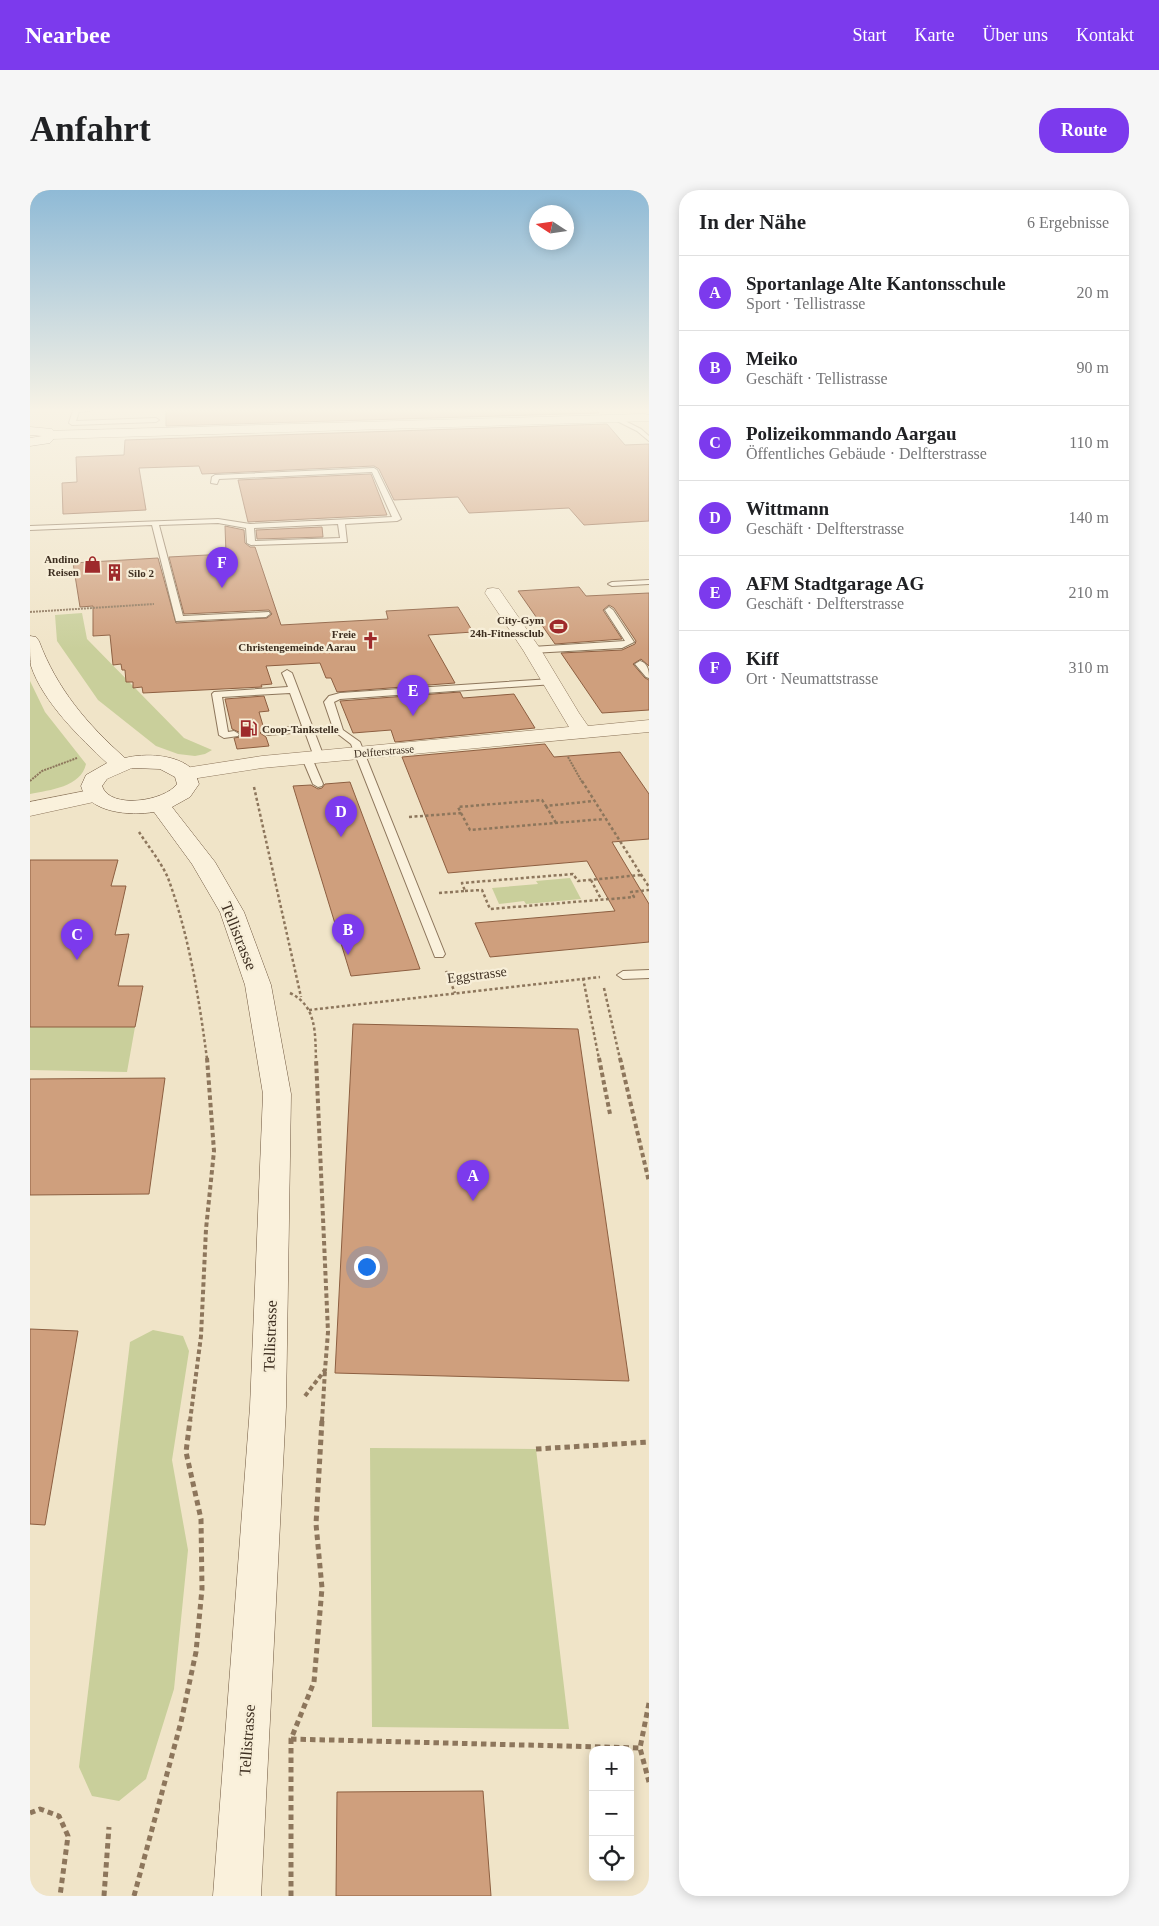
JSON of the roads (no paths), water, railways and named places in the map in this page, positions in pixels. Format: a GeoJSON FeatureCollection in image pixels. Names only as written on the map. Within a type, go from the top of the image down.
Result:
{"type":"FeatureCollection","features":[{"type":"Feature","properties":{"kind":"street"},"geometry":{"type":"LineString","coordinates":[[493,594],[532,650],[582,732]]}},
{"type":"Feature","properties":{"kind":"street"},"geometry":{"type":"LineString","coordinates":[[30,641],[35,659],[60,701],[104,751],[121,764]]}},
{"type":"Feature","properties":{"kind":"street","name":"Delfterstrasse"},"geometry":{"type":"LineString","coordinates":[[185,774],[262,762],[649,726]]}},
{"type":"Feature","properties":{"kind":"street"},"geometry":{"type":"LineString","coordinates":[[143,762],[164,764],[185,774],[188,779],[186,788],[175,797],[158,804],[122,806],[110,803],[95,795],[92,789],[96,778],[102,772],[121,764],[143,762]]}},
{"type":"Feature","properties":{"kind":"street"},"geometry":{"type":"LineString","coordinates":[[30,809],[95,795]]}},
{"type":"Feature","properties":{"kind":"street","name":"Tellistrasse"},"geometry":{"type":"LineString","coordinates":[[158,804],[213,877],[232,912],[258,985],[277,1094],[268,1407],[237,1896]]}},
{"type":"Feature","properties":{"kind":"lane"},"geometry":{"type":"LineString","coordinates":[[30,528],[218,521],[250,526],[397,519],[383,490]]}},
{"type":"Feature","properties":{"kind":"lane"},"geometry":{"type":"LineString","coordinates":[[250,526],[251,543],[344,540],[342,522]]}},
{"type":"Feature","properties":{"kind":"lane"},"geometry":{"type":"LineString","coordinates":[[155,523],[179,619],[266,614]]}},
{"type":"Feature","properties":{"kind":"lane"},"geometry":{"type":"LineString","coordinates":[[612,584],[649,582]]}},
{"type":"Feature","properties":{"kind":"lane"},"geometry":{"type":"LineString","coordinates":[[532,650],[622,645],[630,642],[609,610]]}},
{"type":"Feature","properties":{"kind":"lane"},"geometry":{"type":"LineString","coordinates":[[640,664],[649,675]]}},
{"type":"Feature","properties":{"kind":"lane"},"geometry":{"type":"LineString","coordinates":[[287,673],[308,729],[318,784]]}},
{"type":"Feature","properties":{"kind":"lane"},"geometry":{"type":"LineString","coordinates":[[440,954],[355,742],[339,731],[329,702],[332,698],[551,682]]}},
{"type":"Feature","properties":{"kind":"lane"},"geometry":{"type":"LineString","coordinates":[[234,734],[224,735],[217,694],[293,690]]}},
{"type":"Feature","properties":{"kind":"lane"},"geometry":{"type":"LineString","coordinates":[[267,732],[308,729]]}},
{"type":"Feature","properties":{"kind":"lane"},"geometry":{"type":"LineString","coordinates":[[623,975],[649,974]]}},
{"type":"Feature","properties":{"kind":"place","name":"Andino Reisen"},"geometry":{"type":"Point","coordinates":[93,565]}},
{"type":"Feature","properties":{"kind":"place","name":"Silo 2"},"geometry":{"type":"Point","coordinates":[114,573]}},
{"type":"Feature","properties":{"kind":"place","name":"Kiff"},"geometry":{"type":"Point","coordinates":[222,588]}},
{"type":"Feature","properties":{"kind":"place","name":"City-Gym 24h-Fitnessclub"},"geometry":{"type":"Point","coordinates":[558,626]}},
{"type":"Feature","properties":{"kind":"place","name":"Freie Christengemeinde Aarau"},"geometry":{"type":"Point","coordinates":[370,640]}},
{"type":"Feature","properties":{"kind":"place","name":"AFM Stadtgarage AG"},"geometry":{"type":"Point","coordinates":[413,716]}},
{"type":"Feature","properties":{"kind":"place","name":"Coop-Tankstelle"},"geometry":{"type":"Point","coordinates":[248,729]}},
{"type":"Feature","properties":{"kind":"place","name":"Wittmann"},"geometry":{"type":"Point","coordinates":[341,837]}},
{"type":"Feature","properties":{"kind":"place","name":"Meiko"},"geometry":{"type":"Point","coordinates":[348,955]}},
{"type":"Feature","properties":{"kind":"place","name":"Polizeikommando Aargau"},"geometry":{"type":"Point","coordinates":[77,960]}},
{"type":"Feature","properties":{"kind":"place","name":"Sportanlage Alte Kantonsschule"},"geometry":{"type":"Point","coordinates":[473,1201]}}]}
